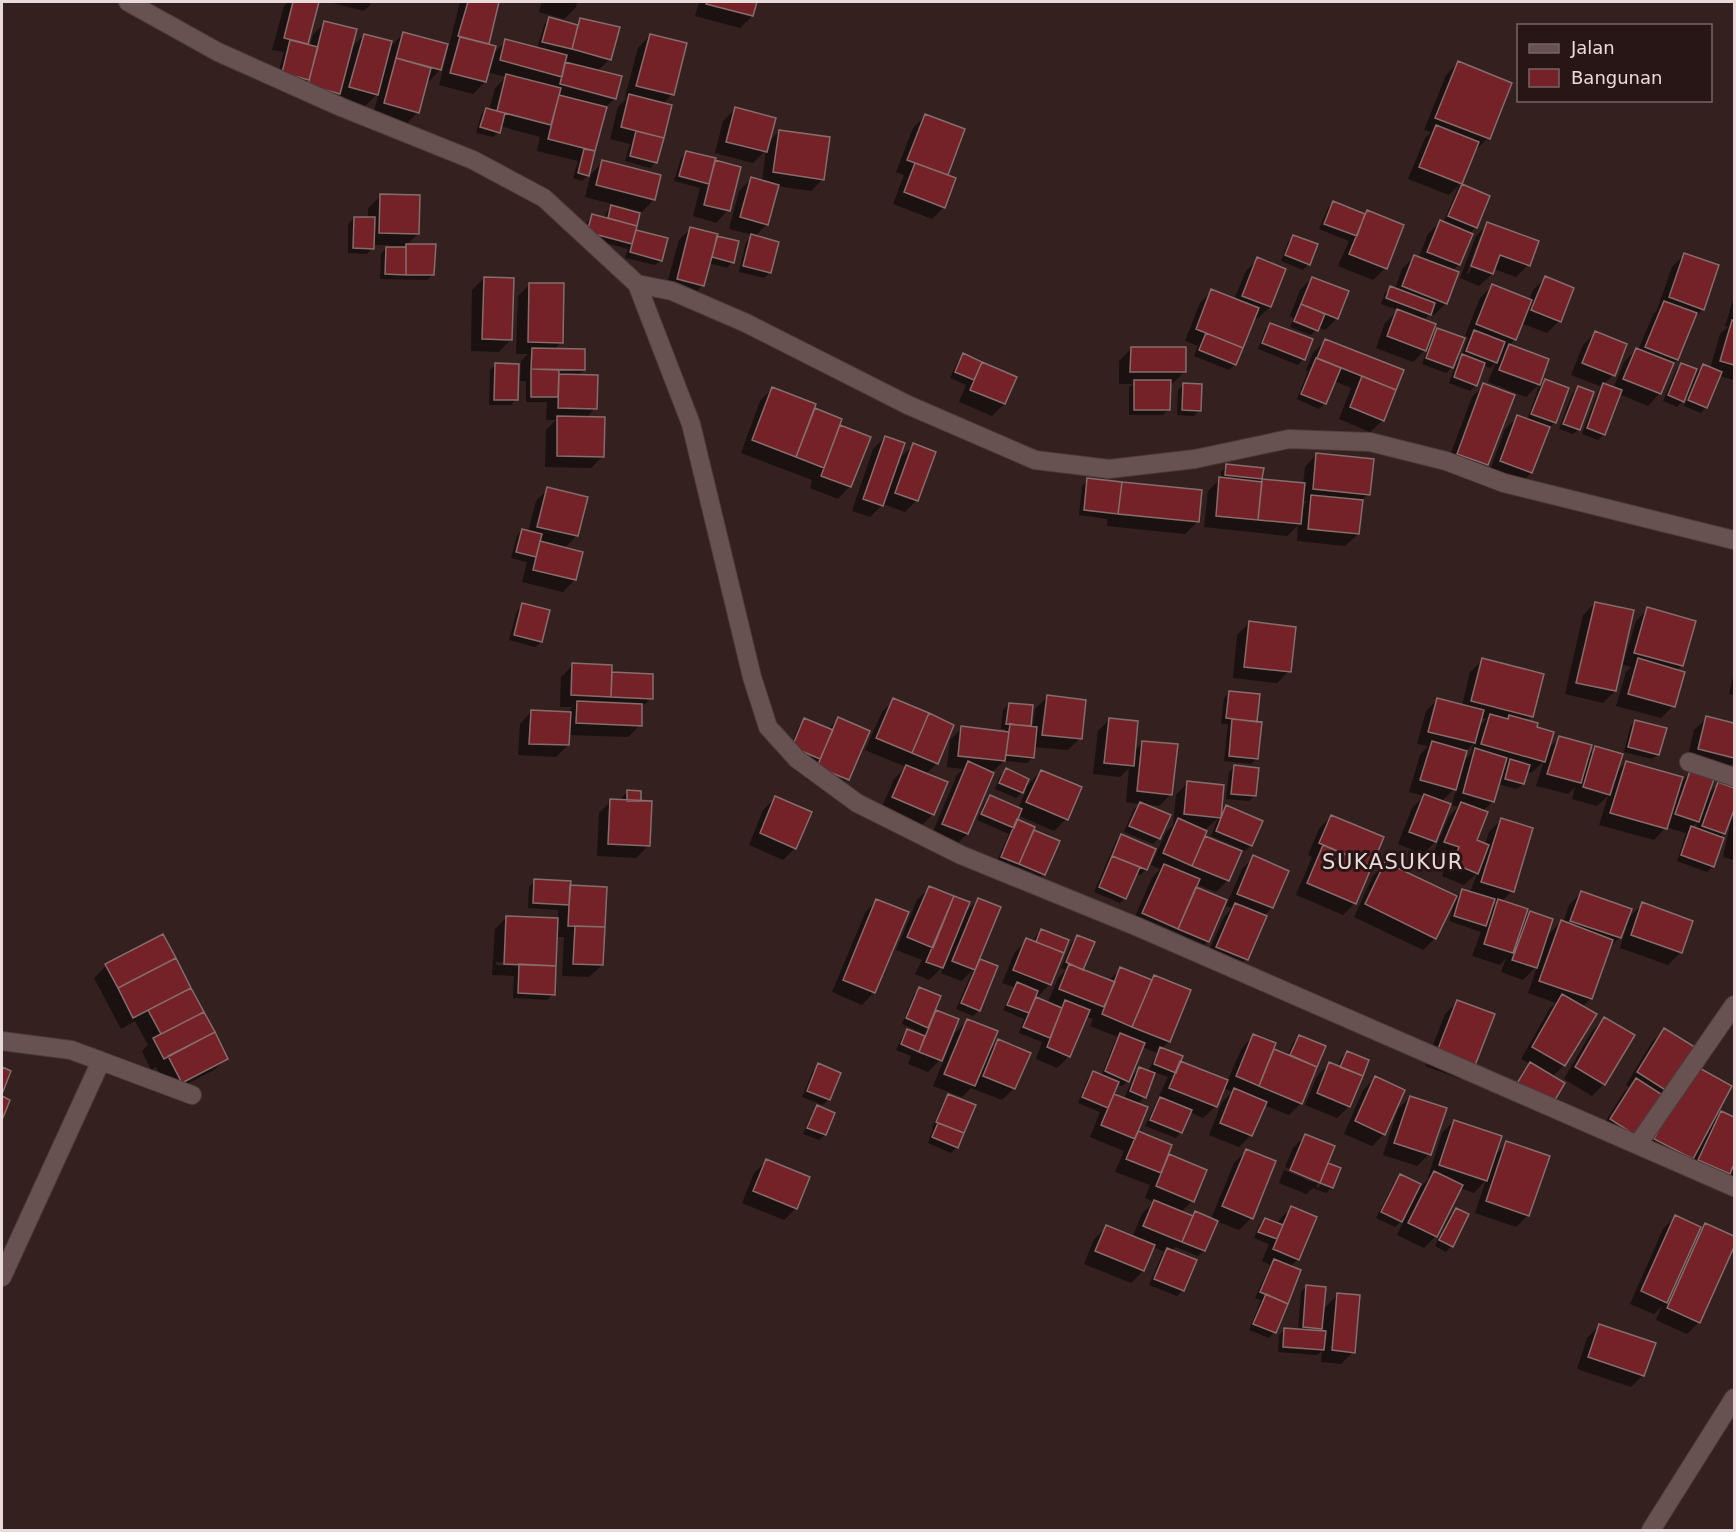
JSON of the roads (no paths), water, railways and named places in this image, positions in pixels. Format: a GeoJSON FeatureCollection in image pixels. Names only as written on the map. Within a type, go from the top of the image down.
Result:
{"type":"FeatureCollection","features":[{"type":"Feature","properties":{"kind":"street"},"geometry":{"type":"LineString","coordinates":[[128,2],[218,52],[341,107],[473,160],[544,198],[637,284],[691,424],[752,677],[768,726],[797,759],[857,803],[961,855],[1149,931],[1734,1187]]}},
{"type":"Feature","properties":{"kind":"street"},"geometry":{"type":"LineString","coordinates":[[637,284],[672,291],[746,323],[908,405],[1035,460],[1109,469],[1195,459],[1289,439],[1370,442],[1446,461],[1504,483],[1734,540]]}},
{"type":"Feature","properties":{"kind":"street"},"geometry":{"type":"LineString","coordinates":[[1689,762],[1734,777]]}},
{"type":"Feature","properties":{"kind":"street"},"geometry":{"type":"LineString","coordinates":[[1638,1144],[1734,1005]]}},
{"type":"Feature","properties":{"kind":"street"},"geometry":{"type":"LineString","coordinates":[[2,1041],[71,1050],[192,1095]]}},
{"type":"Feature","properties":{"kind":"street"},"geometry":{"type":"LineString","coordinates":[[2,1277],[100,1061]]}},
{"type":"Feature","properties":{"kind":"street"},"geometry":{"type":"LineString","coordinates":[[1651,1530],[1734,1398]]}},
{"type":"Feature","properties":{"kind":"district","name":"SUKASUKUR"},"geometry":{"type":"Point","coordinates":[1393,862]}}]}
